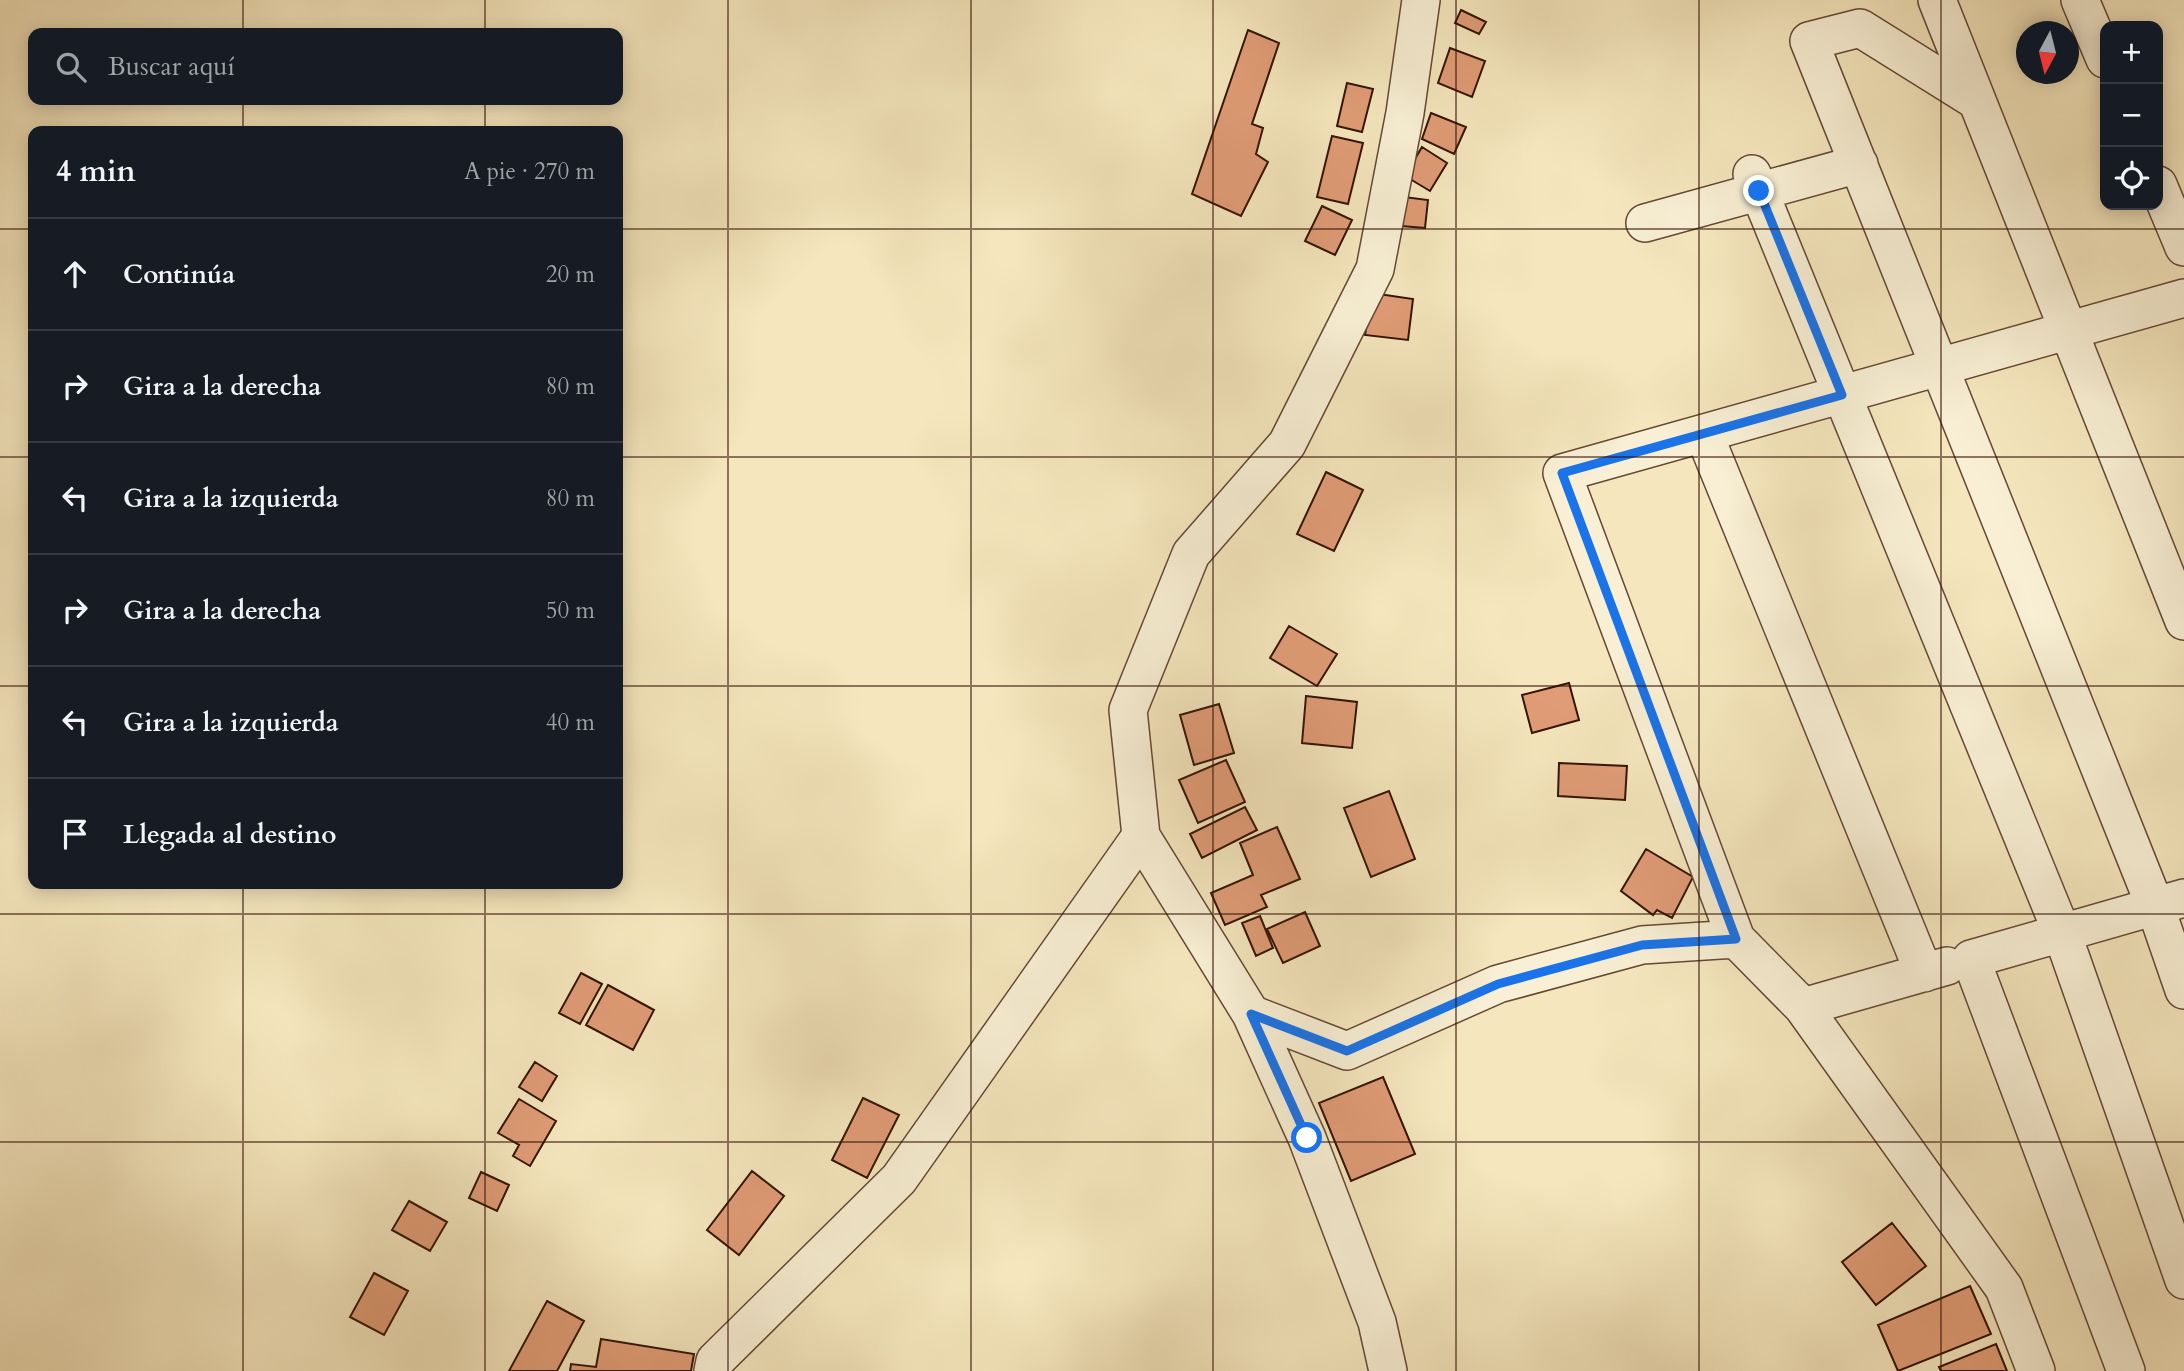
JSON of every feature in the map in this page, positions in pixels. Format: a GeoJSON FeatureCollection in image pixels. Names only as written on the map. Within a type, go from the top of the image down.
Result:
{"type":"FeatureCollection","features":[{"type":"Feature","properties":{"kind":"street"},"geometry":{"type":"LineString","coordinates":[[1388,1371],[1377,1322],[1316,1162],[1251,1014],[1141,836],[1128,710],[1191,554],[1287,444],[1375,269],[1405,113],[1421,0]]}},
{"type":"Feature","properties":{"kind":"street"},"geometry":{"type":"LineString","coordinates":[[1937,0],[2184,621]]}},
{"type":"Feature","properties":{"kind":"street"},"geometry":{"type":"LineString","coordinates":[[2083,1],[2100,47]]}},
{"type":"Feature","properties":{"kind":"street"},"geometry":{"type":"LineString","coordinates":[[1977,101],[1860,28],[1809,41],[1940,367],[2170,902],[2184,990]]}},
{"type":"Feature","properties":{"kind":"street"},"geometry":{"type":"LineString","coordinates":[[1645,223],[1755,183],[1859,164]]}},
{"type":"Feature","properties":{"kind":"street"},"geometry":{"type":"LineString","coordinates":[[1755,183],[2062,933],[2184,1280]]}},
{"type":"Feature","properties":{"kind":"street"},"geometry":{"type":"LineString","coordinates":[[2163,197],[2184,247]]}},
{"type":"Feature","properties":{"kind":"street"},"geometry":{"type":"LineString","coordinates":[[2036,1371],[2004,1288],[1803,1007],[1736,939],[1562,473],[2184,298]]}},
{"type":"Feature","properties":{"kind":"street"},"geometry":{"type":"LineString","coordinates":[[1704,434],[1924,973]]}},
{"type":"Feature","properties":{"kind":"street"},"geometry":{"type":"LineString","coordinates":[[713,1371],[715,1361],[900,1179],[1141,836]]}},
{"type":"Feature","properties":{"kind":"street"},"geometry":{"type":"LineString","coordinates":[[1803,1007],[2170,902]]}},
{"type":"Feature","properties":{"kind":"street"},"geometry":{"type":"LineString","coordinates":[[1251,1014],[1347,1051],[1498,984],[1642,945],[1736,939]]}},
{"type":"Feature","properties":{"kind":"street"},"geometry":{"type":"LineString","coordinates":[[1971,959],[2126,1371]]}},
{"type":"Feature","properties":{"kind":"building"},"geometry":{"type":"Polygon","coordinates":[[[1461,10],[1486,22],[1479,34],[1455,23],[1461,10]]]}},
{"type":"Feature","properties":{"kind":"building"},"geometry":{"type":"Polygon","coordinates":[[[1248,30],[1279,43],[1252,124],[1263,128],[1256,154],[1268,162],[1241,216],[1192,194],[1248,30]]]}},
{"type":"Feature","properties":{"kind":"building"},"geometry":{"type":"Polygon","coordinates":[[[1450,48],[1485,61],[1472,97],[1438,83],[1450,48]]]}},
{"type":"Feature","properties":{"kind":"building"},"geometry":{"type":"Polygon","coordinates":[[[1347,83],[1373,89],[1362,132],[1337,126],[1347,83]]]}},
{"type":"Feature","properties":{"kind":"building"},"geometry":{"type":"Polygon","coordinates":[[[1431,113],[1466,127],[1454,154],[1422,139],[1431,113]]]}},
{"type":"Feature","properties":{"kind":"building"},"geometry":{"type":"Polygon","coordinates":[[[1332,136],[1363,143],[1348,204],[1317,197],[1332,136]]]}},
{"type":"Feature","properties":{"kind":"building"},"geometry":{"type":"Polygon","coordinates":[[[1422,147],[1447,163],[1430,191],[1405,176],[1422,147]]]}},
{"type":"Feature","properties":{"kind":"building"},"geometry":{"type":"Polygon","coordinates":[[[1404,197],[1428,200],[1425,228],[1401,226],[1404,197]]]}},
{"type":"Feature","properties":{"kind":"building"},"geometry":{"type":"Polygon","coordinates":[[[1322,206],[1352,220],[1335,255],[1305,241],[1322,206]]]}},
{"type":"Feature","properties":{"kind":"building"},"geometry":{"type":"Polygon","coordinates":[[[1372,293],[1413,299],[1408,340],[1365,335],[1372,293]]]}},
{"type":"Feature","properties":{"kind":"building"},"geometry":{"type":"Polygon","coordinates":[[[1326,472],[1363,490],[1334,551],[1297,534],[1326,472]]]}},
{"type":"Feature","properties":{"kind":"building"},"geometry":{"type":"Polygon","coordinates":[[[1289,626],[1337,654],[1317,686],[1270,658],[1289,626]]]}},
{"type":"Feature","properties":{"kind":"building"},"geometry":{"type":"Polygon","coordinates":[[[1569,683],[1579,720],[1532,733],[1522,695],[1569,683]]]}},
{"type":"Feature","properties":{"kind":"building"},"geometry":{"type":"Polygon","coordinates":[[[1306,696],[1357,702],[1352,748],[1302,743],[1306,696]]]}},
{"type":"Feature","properties":{"kind":"building"},"geometry":{"type":"Polygon","coordinates":[[[1219,704],[1234,753],[1194,765],[1180,715],[1219,704]]]}},
{"type":"Feature","properties":{"kind":"building"},"geometry":{"type":"Polygon","coordinates":[[[1226,760],[1245,802],[1198,823],[1179,780],[1226,760]]]}},
{"type":"Feature","properties":{"kind":"building"},"geometry":{"type":"Polygon","coordinates":[[[1559,763],[1627,766],[1625,800],[1558,796],[1559,763]]]}},
{"type":"Feature","properties":{"kind":"building"},"geometry":{"type":"Polygon","coordinates":[[[1389,791],[1415,859],[1371,877],[1344,808],[1389,791]]]}},
{"type":"Feature","properties":{"kind":"building"},"geometry":{"type":"Polygon","coordinates":[[[1245,807],[1257,830],[1202,858],[1190,834],[1245,807]]]}},
{"type":"Feature","properties":{"kind":"building"},"geometry":{"type":"Polygon","coordinates":[[[1277,827],[1300,879],[1261,895],[1267,907],[1225,925],[1211,893],[1253,875],[1240,843],[1277,827]]]}},
{"type":"Feature","properties":{"kind":"building"},"geometry":{"type":"Polygon","coordinates":[[[1646,849],[1693,877],[1672,918],[1657,910],[1653,915],[1621,891],[1646,849]]]}},
{"type":"Feature","properties":{"kind":"building"},"geometry":{"type":"Polygon","coordinates":[[[1305,912],[1320,946],[1283,963],[1267,929],[1305,912]]]}},
{"type":"Feature","properties":{"kind":"building"},"geometry":{"type":"Polygon","coordinates":[[[1260,916],[1273,948],[1256,956],[1242,923],[1260,916]]]}},
{"type":"Feature","properties":{"kind":"building"},"geometry":{"type":"Polygon","coordinates":[[[581,973],[602,984],[580,1024],[559,1013],[581,973]]]}},
{"type":"Feature","properties":{"kind":"building"},"geometry":{"type":"Polygon","coordinates":[[[608,985],[654,1010],[633,1050],[586,1025],[608,985]]]}},
{"type":"Feature","properties":{"kind":"building"},"geometry":{"type":"Polygon","coordinates":[[[535,1062],[557,1076],[542,1101],[519,1087],[535,1062]]]}},
{"type":"Feature","properties":{"kind":"building"},"geometry":{"type":"Polygon","coordinates":[[[1383,1077],[1415,1154],[1351,1181],[1319,1103],[1383,1077]]]}},
{"type":"Feature","properties":{"kind":"building"},"geometry":{"type":"Polygon","coordinates":[[[863,1098],[899,1115],[867,1178],[832,1160],[863,1098]]]}},
{"type":"Feature","properties":{"kind":"building"},"geometry":{"type":"Polygon","coordinates":[[[519,1099],[556,1121],[530,1166],[513,1156],[519,1145],[498,1133],[519,1099]]]}},
{"type":"Feature","properties":{"kind":"building"},"geometry":{"type":"Polygon","coordinates":[[[752,1171],[784,1196],[739,1255],[707,1230],[752,1171]]]}},
{"type":"Feature","properties":{"kind":"building"},"geometry":{"type":"Polygon","coordinates":[[[481,1172],[509,1185],[497,1211],[469,1198],[481,1172]]]}},
{"type":"Feature","properties":{"kind":"building"},"geometry":{"type":"Polygon","coordinates":[[[409,1201],[447,1222],[430,1251],[392,1230],[409,1201]]]}},
{"type":"Feature","properties":{"kind":"building"},"geometry":{"type":"Polygon","coordinates":[[[1892,1223],[1926,1266],[1876,1305],[1842,1262],[1892,1223]]]}},
{"type":"Feature","properties":{"kind":"building"},"geometry":{"type":"Polygon","coordinates":[[[374,1273],[408,1291],[384,1335],[350,1317],[374,1273]]]}},
{"type":"Feature","properties":{"kind":"building"},"geometry":{"type":"Polygon","coordinates":[[[1970,1286],[1991,1334],[1898,1371],[1878,1325],[1970,1286]]]}},
{"type":"Feature","properties":{"kind":"building"},"geometry":{"type":"Polygon","coordinates":[[[547,1301],[584,1321],[557,1371],[509,1371],[547,1301]]]}},
{"type":"Feature","properties":{"kind":"building"},"geometry":{"type":"Polygon","coordinates":[[[601,1339],[694,1354],[691,1371],[570,1371],[571,1364],[596,1367],[601,1339]]]}},
{"type":"Feature","properties":{"kind":"building"},"geometry":{"type":"Polygon","coordinates":[[[1996,1344],[2007,1371],[1941,1371],[1939,1367],[1996,1344]]]}},
{"type":"Feature","properties":{"kind":"route"},"geometry":{"type":"LineString","coordinates":[[1307,1138],[1251,1014],[1347,1051],[1498,984],[1642,945],[1736,939],[1562,473],[1842,395],[1759,191]]}}]}
